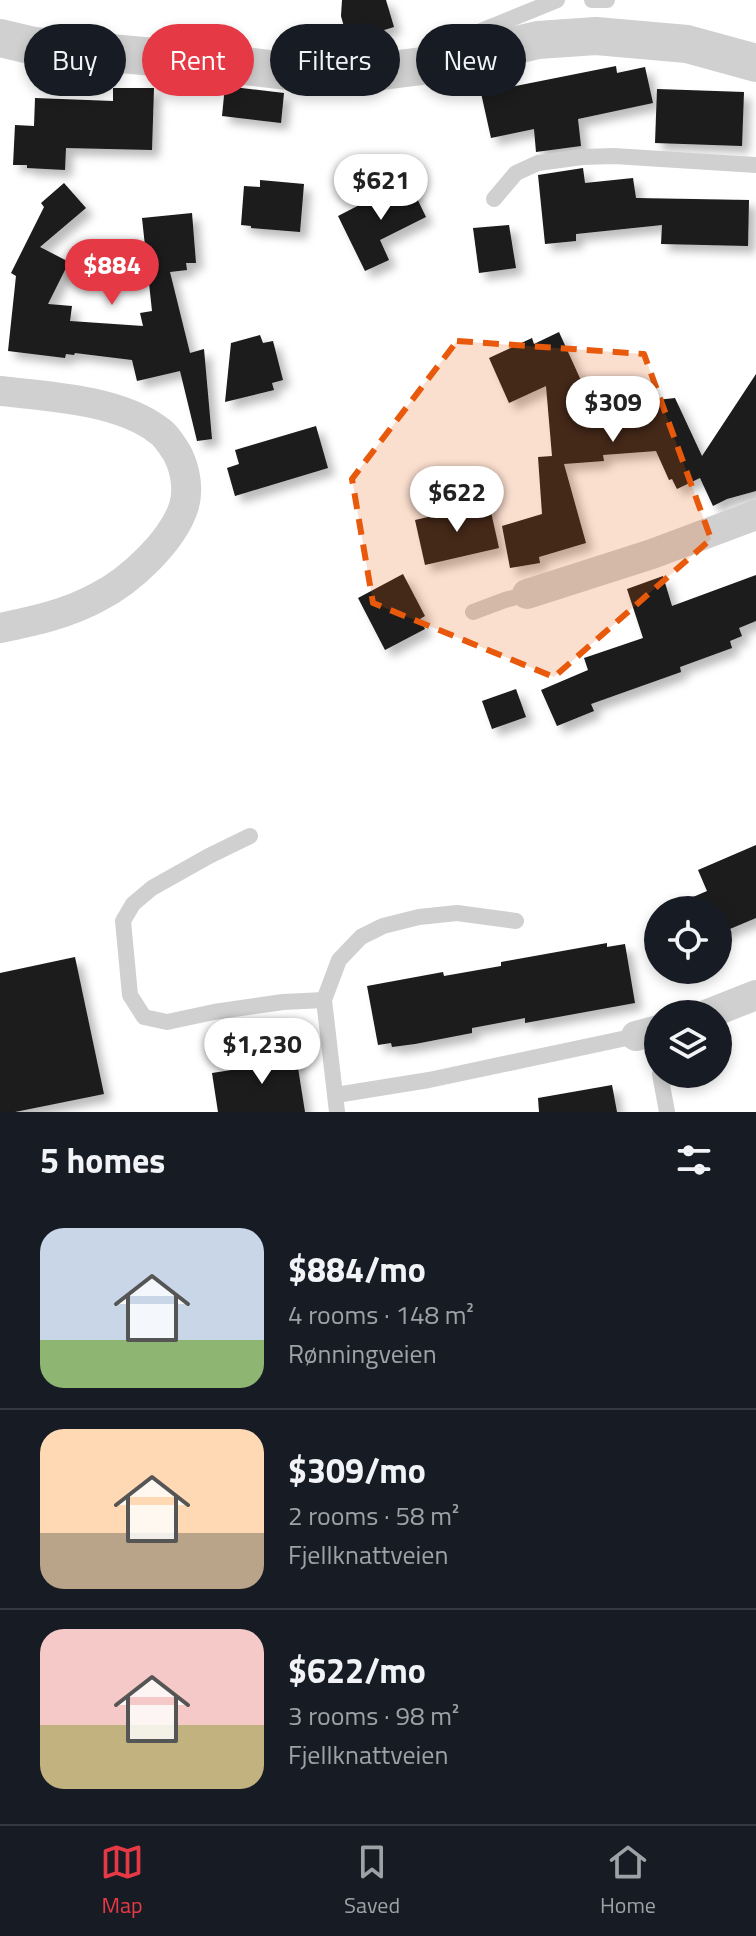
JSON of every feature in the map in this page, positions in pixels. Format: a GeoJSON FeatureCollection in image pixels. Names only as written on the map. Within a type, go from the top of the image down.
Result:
{"type":"FeatureCollection","features":[{"type":"Feature","properties":{"kind":"street"},"geometry":{"type":"LineString","coordinates":[[526,43],[596,36],[687,44],[756,63]]}},
{"type":"Feature","properties":{"kind":"street"},"geometry":{"type":"LineString","coordinates":[[0,38],[34,46],[321,75],[416,67]]}},
{"type":"Feature","properties":{"kind":"street"},"geometry":{"type":"LineString","coordinates":[[0,391],[82,402],[143,421],[159,430],[173,446],[181,461],[187,491],[184,506],[162,544],[122,583],[76,609],[13,625]]}},
{"type":"Feature","properties":{"kind":"street"},"geometry":{"type":"LineString","coordinates":[[527,594],[652,554],[756,515]]}},
{"type":"Feature","properties":{"kind":"street"},"geometry":{"type":"LineString","coordinates":[[732,1004],[756,995]]}},
{"type":"Feature","properties":{"kind":"lane"},"geometry":{"type":"LineString","coordinates":[[498,24],[557,0]]}},
{"type":"Feature","properties":{"kind":"lane"},"geometry":{"type":"LineString","coordinates":[[592,0],[607,0]]}},
{"type":"Feature","properties":{"kind":"lane"},"geometry":{"type":"LineString","coordinates":[[494,199],[516,173],[538,163],[582,157],[756,165]]}},
{"type":"Feature","properties":{"kind":"lane"},"geometry":{"type":"LineString","coordinates":[[473,612],[527,594]]}},
{"type":"Feature","properties":{"kind":"lane"},"geometry":{"type":"LineString","coordinates":[[250,836],[152,888],[133,904],[123,921],[130,995],[144,1017],[167,1022],[283,1002],[324,1000]]}},
{"type":"Feature","properties":{"kind":"lane"},"geometry":{"type":"LineString","coordinates":[[337,1112],[324,1000],[339,960],[361,937],[383,926],[419,917],[457,913],[516,921]]}},
{"type":"Feature","properties":{"kind":"lane"},"geometry":{"type":"LineString","coordinates":[[336,1095],[429,1080],[644,1033]]}},
{"type":"Feature","properties":{"kind":"lane"},"geometry":{"type":"LineString","coordinates":[[663,1088],[667,1112]]}},
{"type":"Feature","properties":{"kind":"highlighted area"},"geometry":{"type":"Polygon","coordinates":[[[457,341],[644,354],[711,539],[554,677],[373,603],[352,479],[457,341]]]}},
{"type":"Feature","properties":{"kind":"building"},"geometry":{"type":"Polygon","coordinates":[[[342,0],[386,0],[393,24],[343,24],[342,0]]]}},
{"type":"Feature","properties":{"kind":"building"},"geometry":{"type":"Polygon","coordinates":[[[616,66],[617,73],[645,67],[653,103],[578,119],[581,146],[536,152],[534,129],[491,138],[482,96],[526,96],[526,84],[616,66]]]}},
{"type":"Feature","properties":{"kind":"building"},"geometry":{"type":"Polygon","coordinates":[[[126,88],[142,88],[142,96],[154,96],[152,150],[66,148],[65,170],[13,165],[15,125],[34,126],[35,98],[113,101],[113,96],[126,96],[126,88]]]}},
{"type":"Feature","properties":{"kind":"building"},"geometry":{"type":"Polygon","coordinates":[[[254,89],[270,91],[270,96],[284,96],[281,123],[222,116],[224,96],[254,96],[254,89]]]}},
{"type":"Feature","properties":{"kind":"building"},"geometry":{"type":"Polygon","coordinates":[[[657,89],[744,92],[742,146],[655,143],[657,89]]]}},
{"type":"Feature","properties":{"kind":"building"},"geometry":{"type":"Polygon","coordinates":[[[583,168],[585,183],[633,178],[636,198],[749,200],[748,246],[661,244],[662,225],[576,234],[576,241],[545,244],[538,175],[583,168]]]}},
{"type":"Feature","properties":{"kind":"building"},"geometry":{"type":"Polygon","coordinates":[[[260,180],[304,184],[300,232],[241,225],[244,186],[260,187],[260,180]]]}},
{"type":"Feature","properties":{"kind":"building"},"geometry":{"type":"Polygon","coordinates":[[[408,180],[426,217],[380,240],[389,260],[365,271],[338,216],[408,180]]]}},
{"type":"Feature","properties":{"kind":"building"},"geometry":{"type":"Polygon","coordinates":[[[64,183],[86,208],[40,247],[69,262],[48,304],[72,306],[70,321],[143,326],[140,313],[152,311],[142,218],[192,213],[196,263],[186,263],[187,270],[170,272],[190,353],[204,349],[212,439],[197,441],[180,371],[137,381],[132,360],[75,353],[66,354],[65,358],[8,351],[16,276],[11,273],[44,207],[41,203],[64,183]]]}},
{"type":"Feature","properties":{"kind":"building"},"geometry":{"type":"Polygon","coordinates":[[[509,225],[516,268],[479,273],[473,228],[509,225]]]}},
{"type":"Feature","properties":{"kind":"building"},"geometry":{"type":"Polygon","coordinates":[[[559,332],[593,407],[675,398],[702,456],[756,374],[756,491],[713,506],[700,478],[677,489],[672,479],[669,480],[656,451],[603,455],[604,461],[564,464],[586,543],[539,557],[540,563],[510,568],[502,526],[542,514],[538,457],[552,456],[546,386],[509,403],[489,358],[532,338],[534,344],[559,332]]]}},
{"type":"Feature","properties":{"kind":"building"},"geometry":{"type":"Polygon","coordinates":[[[260,335],[263,343],[273,341],[283,380],[272,383],[274,390],[225,402],[231,343],[260,335]]]}},
{"type":"Feature","properties":{"kind":"building"},"geometry":{"type":"Polygon","coordinates":[[[316,426],[328,468],[235,496],[227,468],[239,464],[235,450],[316,426]]]}},
{"type":"Feature","properties":{"kind":"building"},"geometry":{"type":"Polygon","coordinates":[[[489,503],[499,548],[425,565],[415,520],[489,503]]]}},
{"type":"Feature","properties":{"kind":"building"},"geometry":{"type":"Polygon","coordinates":[[[403,574],[425,616],[420,619],[425,629],[385,650],[358,598],[403,574]]]}},
{"type":"Feature","properties":{"kind":"building"},"geometry":{"type":"Polygon","coordinates":[[[756,575],[756,621],[739,628],[742,636],[730,641],[732,648],[680,667],[681,672],[591,704],[594,711],[557,726],[541,690],[588,670],[584,658],[643,638],[627,589],[663,576],[672,606],[756,575]]]}},
{"type":"Feature","properties":{"kind":"building"},"geometry":{"type":"Polygon","coordinates":[[[516,689],[526,717],[492,729],[482,701],[516,689]]]}},
{"type":"Feature","properties":{"kind":"building"},"geometry":{"type":"Polygon","coordinates":[[[756,845],[756,918],[732,928],[732,896],[695,896],[707,891],[698,870],[756,845]]]}},
{"type":"Feature","properties":{"kind":"building"},"geometry":{"type":"Polygon","coordinates":[[[607,943],[607,947],[625,944],[635,1003],[525,1023],[525,1018],[472,1028],[472,1033],[415,1044],[378,1045],[367,986],[443,972],[444,976],[501,966],[501,962],[607,943]]]}},
{"type":"Feature","properties":{"kind":"building"},"geometry":{"type":"Polygon","coordinates":[[[75,957],[104,1094],[15,1112],[0,1112],[0,973],[75,957]]]}},
{"type":"Feature","properties":{"kind":"building"},"geometry":{"type":"Polygon","coordinates":[[[295,1049],[305,1112],[218,1112],[212,1073],[263,1065],[261,1055],[295,1049]]]}},
{"type":"Feature","properties":{"kind":"building"},"geometry":{"type":"Polygon","coordinates":[[[612,1085],[617,1112],[539,1112],[538,1098],[612,1085]]]}}]}
